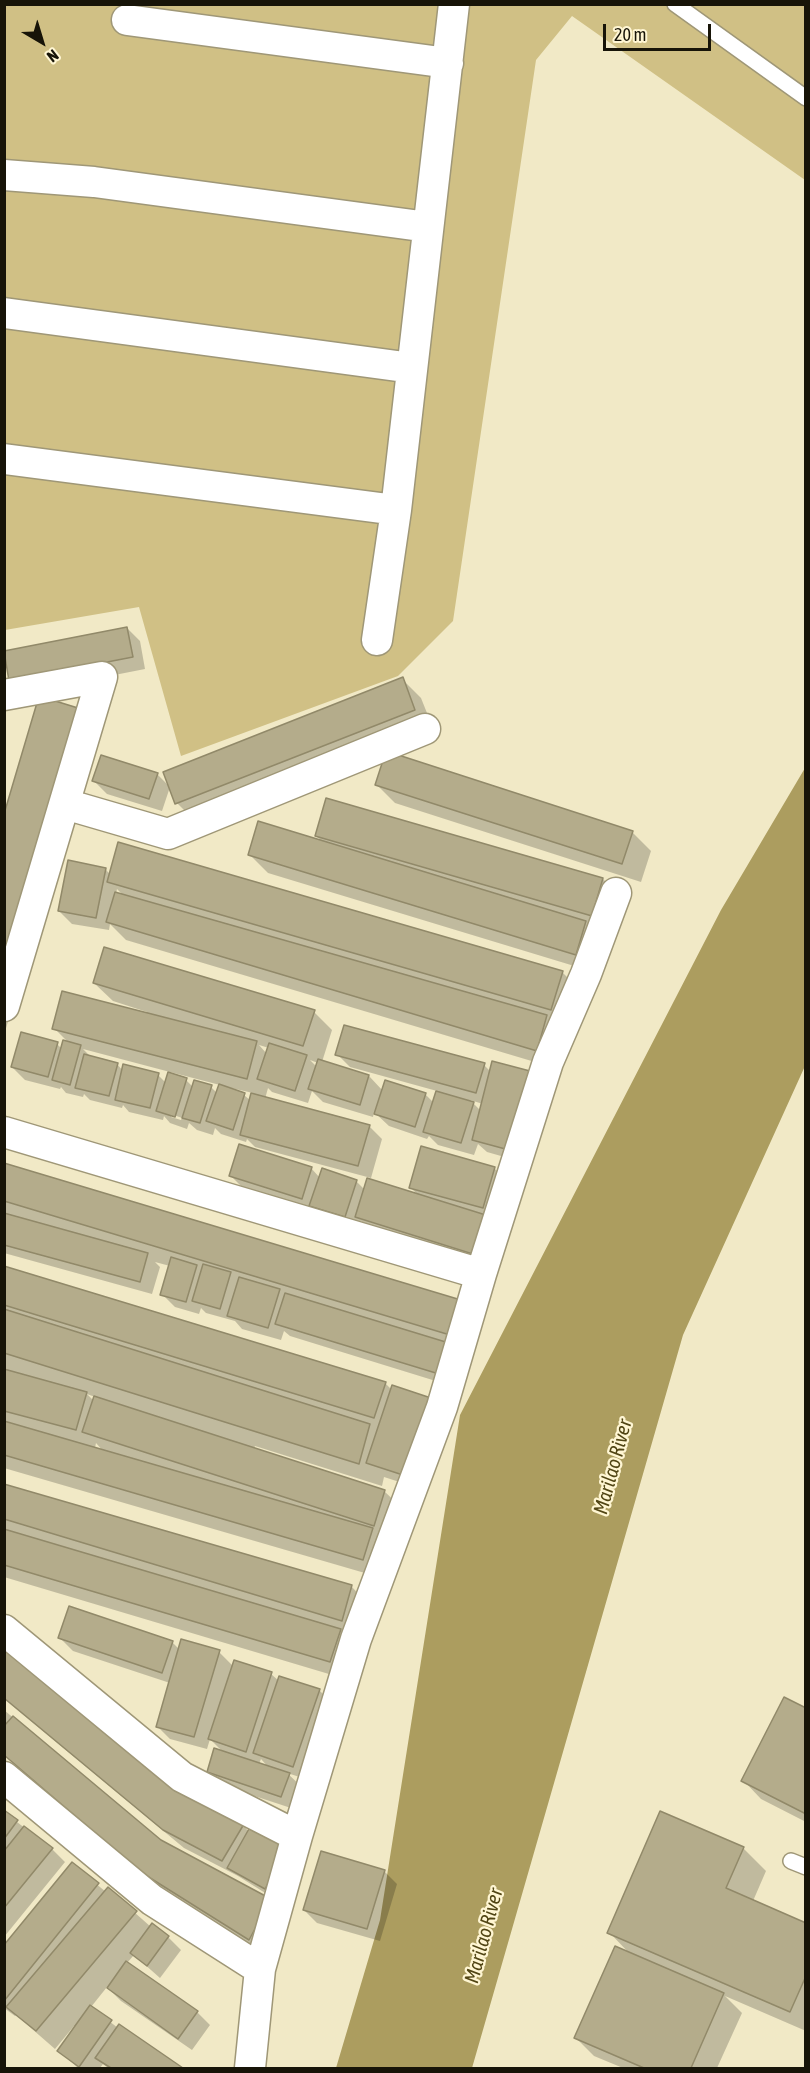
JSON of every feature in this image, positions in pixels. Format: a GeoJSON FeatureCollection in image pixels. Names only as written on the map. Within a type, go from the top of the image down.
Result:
{"type":"FeatureCollection","features":[{"type":"Feature","properties":{"kind":"street"},"geometry":{"type":"LineString","coordinates":[[377,640],[396,510],[454,4]]}},
{"type":"Feature","properties":{"kind":"street"},"geometry":{"type":"LineString","coordinates":[[127,20],[448,63]]}},
{"type":"Feature","properties":{"kind":"street"},"geometry":{"type":"LineString","coordinates":[[4,175],[94,182],[428,227]]}},
{"type":"Feature","properties":{"kind":"street"},"geometry":{"type":"LineString","coordinates":[[4,313],[412,368]]}},
{"type":"Feature","properties":{"kind":"street"},"geometry":{"type":"LineString","coordinates":[[4,459],[396,510]]}},
{"type":"Feature","properties":{"kind":"street"},"geometry":{"type":"LineString","coordinates":[[4,694],[102,677],[4,1005]]}},
{"type":"Feature","properties":{"kind":"street"},"geometry":{"type":"LineString","coordinates":[[65,804],[168,834],[425,729]]}},
{"type":"Feature","properties":{"kind":"street"},"geometry":{"type":"LineString","coordinates":[[250,2068],[260,1969],[356,1639],[442,1407],[548,1062],[586,974],[616,893]]}},
{"type":"Feature","properties":{"kind":"street"},"geometry":{"type":"LineString","coordinates":[[4,1132],[481,1274]]}},
{"type":"Feature","properties":{"kind":"street"},"geometry":{"type":"LineString","coordinates":[[4,1630],[182,1777],[297,1836]]}},
{"type":"Feature","properties":{"kind":"street"},"geometry":{"type":"LineString","coordinates":[[4,1777],[152,1900],[260,1969]]}},
{"type":"Feature","properties":{"kind":"lane"},"geometry":{"type":"LineString","coordinates":[[675,4],[806,98]]}},
{"type":"Feature","properties":{"kind":"shaded area"},"geometry":{"type":"Polygon","coordinates":[[[5,5],[805,5],[805,180],[572,16],[536,60],[453,621],[398,676],[181,756],[139,607],[5,630],[5,5]]]}},
{"type":"Feature","properties":{"kind":"water","name":"Marilao River"},"geometry":{"type":"Polygon","coordinates":[[[805,768],[805,1066],[683,1335],[472,2068],[336,2068],[380,1920],[460,1415],[721,910],[805,768]]]}},
{"type":"Feature","properties":{"kind":"building"},"geometry":{"type":"Polygon","coordinates":[[[127,627],[133,657],[9,681],[4,651],[127,627]]]}},
{"type":"Feature","properties":{"kind":"building"},"geometry":{"type":"Polygon","coordinates":[[[403,677],[415,710],[175,804],[163,772],[403,677]]]}},
{"type":"Feature","properties":{"kind":"building"},"geometry":{"type":"Polygon","coordinates":[[[39,696],[78,708],[4,956],[4,814],[39,696]]]}},
{"type":"Feature","properties":{"kind":"building"},"geometry":{"type":"Polygon","coordinates":[[[386,751],[633,831],[622,864],[375,785],[386,751]]]}},
{"type":"Feature","properties":{"kind":"building"},"geometry":{"type":"Polygon","coordinates":[[[101,755],[158,773],[149,799],[92,781],[101,755]]]}},
{"type":"Feature","properties":{"kind":"building"},"geometry":{"type":"Polygon","coordinates":[[[326,798],[603,878],[592,916],[315,836],[326,798]]]}},
{"type":"Feature","properties":{"kind":"building"},"geometry":{"type":"Polygon","coordinates":[[[258,821],[586,921],[576,955],[248,855],[258,821]]]}},
{"type":"Feature","properties":{"kind":"building"},"geometry":{"type":"Polygon","coordinates":[[[118,842],[563,971],[551,1010],[107,882],[118,842]]]}},
{"type":"Feature","properties":{"kind":"building"},"geometry":{"type":"Polygon","coordinates":[[[68,860],[106,868],[96,918],[58,911],[68,860]]]}},
{"type":"Feature","properties":{"kind":"building"},"geometry":{"type":"Polygon","coordinates":[[[115,892],[547,1015],[537,1051],[106,922],[115,892]]]}},
{"type":"Feature","properties":{"kind":"building"},"geometry":{"type":"Polygon","coordinates":[[[104,947],[315,1010],[303,1046],[93,983],[104,947]]]}},
{"type":"Feature","properties":{"kind":"building"},"geometry":{"type":"Polygon","coordinates":[[[62,991],[257,1041],[247,1079],[52,1029],[62,991]]]}},
{"type":"Feature","properties":{"kind":"building"},"geometry":{"type":"Polygon","coordinates":[[[344,1025],[485,1063],[476,1093],[335,1055],[344,1025]]]}},
{"type":"Feature","properties":{"kind":"building"},"geometry":{"type":"Polygon","coordinates":[[[21,1032],[58,1042],[48,1077],[11,1067],[21,1032]]]}},
{"type":"Feature","properties":{"kind":"building"},"geometry":{"type":"Polygon","coordinates":[[[63,1040],[81,1045],[70,1085],[52,1080],[63,1040]]]}},
{"type":"Feature","properties":{"kind":"building"},"geometry":{"type":"Polygon","coordinates":[[[269,1043],[307,1055],[295,1091],[257,1079],[269,1043]]]}},
{"type":"Feature","properties":{"kind":"building"},"geometry":{"type":"Polygon","coordinates":[[[84,1054],[118,1063],[109,1096],[75,1088],[84,1054]]]}},
{"type":"Feature","properties":{"kind":"building"},"geometry":{"type":"Polygon","coordinates":[[[318,1059],[369,1075],[360,1105],[308,1089],[318,1059]]]}},
{"type":"Feature","properties":{"kind":"building"},"geometry":{"type":"Polygon","coordinates":[[[492,1061],[530,1071],[509,1150],[472,1140],[492,1061]]]}},
{"type":"Feature","properties":{"kind":"building"},"geometry":{"type":"Polygon","coordinates":[[[123,1064],[159,1073],[150,1108],[115,1100],[123,1064]]]}},
{"type":"Feature","properties":{"kind":"building"},"geometry":{"type":"Polygon","coordinates":[[[168,1072],[187,1078],[175,1117],[156,1111],[168,1072]]]}},
{"type":"Feature","properties":{"kind":"building"},"geometry":{"type":"Polygon","coordinates":[[[194,1080],[212,1085],[200,1123],[182,1118],[194,1080]]]}},
{"type":"Feature","properties":{"kind":"building"},"geometry":{"type":"Polygon","coordinates":[[[385,1080],[426,1093],[415,1127],[374,1114],[385,1080]]]}},
{"type":"Feature","properties":{"kind":"building"},"geometry":{"type":"Polygon","coordinates":[[[219,1084],[245,1093],[233,1130],[206,1121],[219,1084]]]}},
{"type":"Feature","properties":{"kind":"building"},"geometry":{"type":"Polygon","coordinates":[[[436,1091],[474,1102],[461,1143],[423,1132],[436,1091]]]}},
{"type":"Feature","properties":{"kind":"building"},"geometry":{"type":"Polygon","coordinates":[[[251,1093],[370,1125],[358,1166],[240,1135],[251,1093]]]}},
{"type":"Feature","properties":{"kind":"building"},"geometry":{"type":"Polygon","coordinates":[[[239,1144],[312,1167],[302,1199],[229,1176],[239,1144]]]}},
{"type":"Feature","properties":{"kind":"building"},"geometry":{"type":"Polygon","coordinates":[[[421,1146],[495,1167],[483,1208],[409,1188],[421,1146]]]}},
{"type":"Feature","properties":{"kind":"building"},"geometry":{"type":"Polygon","coordinates":[[[4,1163],[461,1300],[450,1335],[4,1201],[4,1163]]]}},
{"type":"Feature","properties":{"kind":"building"},"geometry":{"type":"Polygon","coordinates":[[[322,1168],[357,1180],[345,1217],[309,1206],[322,1168]]]}},
{"type":"Feature","properties":{"kind":"building"},"geometry":{"type":"Polygon","coordinates":[[[367,1178],[489,1216],[476,1255],[355,1217],[367,1178]]]}},
{"type":"Feature","properties":{"kind":"building"},"geometry":{"type":"Polygon","coordinates":[[[4,1213],[148,1253],[140,1282],[4,1245],[4,1213]]]}},
{"type":"Feature","properties":{"kind":"building"},"geometry":{"type":"Polygon","coordinates":[[[171,1257],[197,1265],[186,1302],[160,1295],[171,1257]]]}},
{"type":"Feature","properties":{"kind":"building"},"geometry":{"type":"Polygon","coordinates":[[[203,1264],[231,1272],[220,1309],[192,1301],[203,1264]]]}},
{"type":"Feature","properties":{"kind":"building"},"geometry":{"type":"Polygon","coordinates":[[[4,1266],[386,1382],[374,1418],[4,1305],[4,1266]]]}},
{"type":"Feature","properties":{"kind":"building"},"geometry":{"type":"Polygon","coordinates":[[[239,1277],[280,1289],[268,1328],[227,1316],[239,1277]]]}},
{"type":"Feature","properties":{"kind":"building"},"geometry":{"type":"Polygon","coordinates":[[[285,1293],[449,1343],[439,1374],[275,1324],[285,1293]]]}},
{"type":"Feature","properties":{"kind":"building"},"geometry":{"type":"Polygon","coordinates":[[[4,1309],[370,1424],[359,1464],[4,1353],[4,1309]]]}},
{"type":"Feature","properties":{"kind":"building"},"geometry":{"type":"Polygon","coordinates":[[[4,1369],[87,1392],[76,1430],[4,1411],[4,1369]]]}},
{"type":"Feature","properties":{"kind":"building"},"geometry":{"type":"Polygon","coordinates":[[[392,1385],[431,1398],[406,1476],[366,1463],[392,1385]]]}},
{"type":"Feature","properties":{"kind":"building"},"geometry":{"type":"Polygon","coordinates":[[[94,1396],[385,1490],[374,1526],[82,1432],[94,1396]]]}},
{"type":"Feature","properties":{"kind":"building"},"geometry":{"type":"Polygon","coordinates":[[[4,1421],[373,1528],[363,1560],[4,1455],[4,1421]]]}},
{"type":"Feature","properties":{"kind":"building"},"geometry":{"type":"Polygon","coordinates":[[[4,1484],[352,1585],[342,1621],[4,1519],[4,1484]]]}},
{"type":"Feature","properties":{"kind":"building"},"geometry":{"type":"Polygon","coordinates":[[[4,1529],[341,1629],[330,1662],[4,1565],[4,1529]]]}},
{"type":"Feature","properties":{"kind":"building"},"geometry":{"type":"Polygon","coordinates":[[[69,1606],[173,1641],[162,1673],[58,1638],[69,1606]]]}},
{"type":"Feature","properties":{"kind":"building"},"geometry":{"type":"Polygon","coordinates":[[[181,1639],[220,1650],[194,1737],[156,1727],[181,1639]]]}},
{"type":"Feature","properties":{"kind":"building"},"geometry":{"type":"Polygon","coordinates":[[[4,1644],[244,1824],[222,1861],[163,1830],[4,1698],[4,1644]]]}},
{"type":"Feature","properties":{"kind":"building"},"geometry":{"type":"Polygon","coordinates":[[[234,1660],[272,1672],[246,1752],[208,1739],[234,1660]]]}},
{"type":"Feature","properties":{"kind":"building"},"geometry":{"type":"Polygon","coordinates":[[[279,1676],[320,1689],[293,1767],[253,1753],[279,1676]]]}},
{"type":"Feature","properties":{"kind":"building"},"geometry":{"type":"Polygon","coordinates":[[[784,1697],[806,1708],[806,1814],[741,1781],[784,1697]]]}},
{"type":"Feature","properties":{"kind":"building"},"geometry":{"type":"Polygon","coordinates":[[[13,1716],[161,1840],[271,1899],[249,1940],[139,1871],[4,1755],[4,1726],[13,1716]]]}},
{"type":"Feature","properties":{"kind":"building"},"geometry":{"type":"Polygon","coordinates":[[[214,1748],[290,1773],[281,1797],[207,1772],[214,1748]]]}},
{"type":"Feature","properties":{"kind":"building"},"geometry":{"type":"Polygon","coordinates":[[[4,1810],[18,1820],[4,1839],[4,1810]]]}},
{"type":"Feature","properties":{"kind":"building"},"geometry":{"type":"Polygon","coordinates":[[[660,1811],[744,1847],[726,1888],[806,1923],[806,1976],[790,2012],[607,1933],[660,1811]]]}},
{"type":"Feature","properties":{"kind":"building"},"geometry":{"type":"Polygon","coordinates":[[[24,1826],[53,1848],[4,1908],[4,1851],[24,1826]]]}},
{"type":"Feature","properties":{"kind":"building"},"geometry":{"type":"Polygon","coordinates":[[[250,1827],[288,1848],[265,1889],[227,1868],[250,1827]]]}},
{"type":"Feature","properties":{"kind":"building"},"geometry":{"type":"Polygon","coordinates":[[[321,1851],[385,1870],[367,1929],[303,1910],[321,1851]]]}},
{"type":"Feature","properties":{"kind":"building"},"geometry":{"type":"Polygon","coordinates":[[[72,1862],[99,1883],[4,2001],[4,1945],[72,1862]]]}},
{"type":"Feature","properties":{"kind":"building"},"geometry":{"type":"Polygon","coordinates":[[[108,1887],[137,1911],[36,2031],[6,2007],[108,1887]]]}},
{"type":"Feature","properties":{"kind":"building"},"geometry":{"type":"Polygon","coordinates":[[[152,1923],[169,1936],[147,1966],[130,1953],[152,1923]]]}},
{"type":"Feature","properties":{"kind":"building"},"geometry":{"type":"Polygon","coordinates":[[[615,1946],[724,1993],[691,2068],[644,2068],[574,2038],[615,1946]]]}},
{"type":"Feature","properties":{"kind":"building"},"geometry":{"type":"Polygon","coordinates":[[[126,1961],[198,2011],[178,2039],[107,1988],[126,1961]]]}},
{"type":"Feature","properties":{"kind":"building"},"geometry":{"type":"Polygon","coordinates":[[[90,2005],[112,2020],[79,2067],[57,2051],[90,2005]]]}},
{"type":"Feature","properties":{"kind":"building"},"geometry":{"type":"Polygon","coordinates":[[[119,2024],[183,2068],[111,2068],[95,2058],[119,2024]]]}}]}
